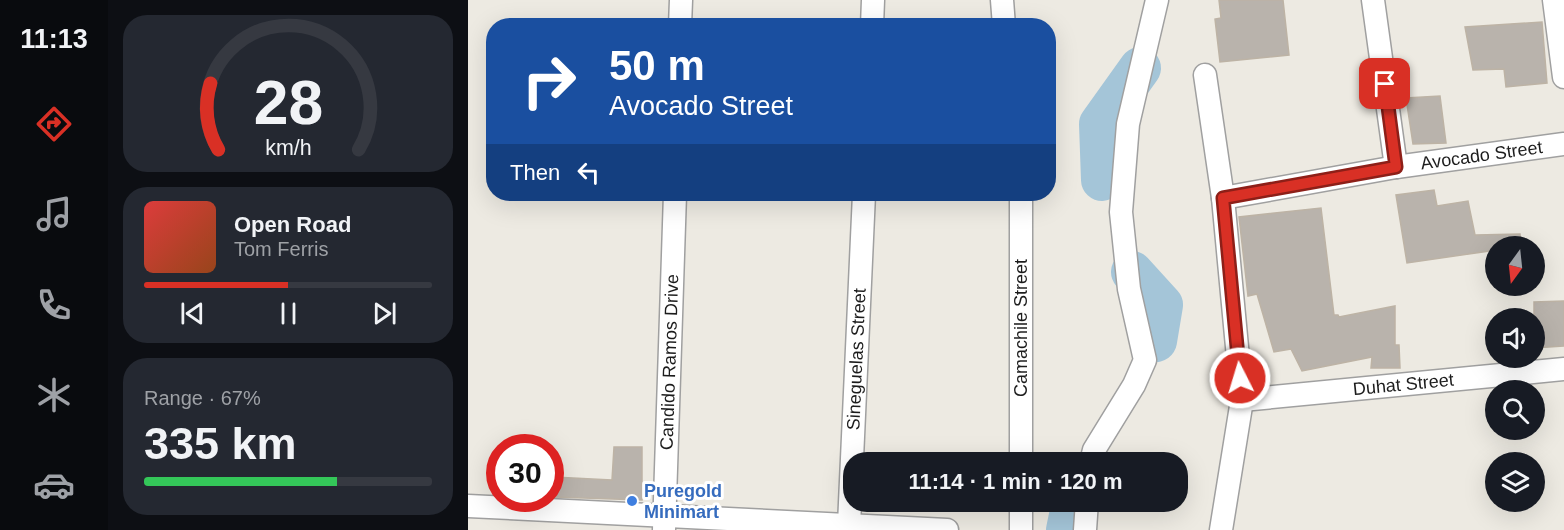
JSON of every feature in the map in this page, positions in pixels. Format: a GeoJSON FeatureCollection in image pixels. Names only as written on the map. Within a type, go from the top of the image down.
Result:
{"type":"FeatureCollection","features":[{"type":"Feature","properties":{"kind":"street"},"geometry":{"type":"LineString","coordinates":[[680,18],[681,0]]}},
{"type":"Feature","properties":{"kind":"street"},"geometry":{"type":"LineString","coordinates":[[872,18],[873,0]]}},
{"type":"Feature","properties":{"kind":"street"},"geometry":{"type":"LineString","coordinates":[[1002,0],[1003,18]]}},
{"type":"Feature","properties":{"kind":"street"},"geometry":{"type":"LineString","coordinates":[[1094,452],[1134,385],[1145,360],[1129,289],[1121,212],[1128,124],[1157,0]]}},
{"type":"Feature","properties":{"kind":"street"},"geometry":{"type":"LineString","coordinates":[[1374,0],[1396,167]]}},
{"type":"Feature","properties":{"kind":"street"},"geometry":{"type":"LineString","coordinates":[[1554,0],[1564,77]]}},
{"type":"Feature","properties":{"kind":"street"},"geometry":{"type":"LineString","coordinates":[[1205,75],[1223,198],[1242,400],[1221,530]]}},
{"type":"Feature","properties":{"kind":"street","name":"Avocado Street"},"geometry":{"type":"LineString","coordinates":[[1223,198],[1396,167],[1564,144]]}},
{"type":"Feature","properties":{"kind":"street","name":"Candido Ramos Drive"},"geometry":{"type":"LineString","coordinates":[[665,523],[675,201]]}},
{"type":"Feature","properties":{"kind":"street","name":"Sineguelas Street"},"geometry":{"type":"LineString","coordinates":[[849,525],[864,201]]}},
{"type":"Feature","properties":{"kind":"street","name":"Camachile Street"},"geometry":{"type":"LineString","coordinates":[[1021,201],[1021,452]]}},
{"type":"Feature","properties":{"kind":"street","name":"Duhat Street"},"geometry":{"type":"LineString","coordinates":[[1242,400],[1564,369]]}},
{"type":"Feature","properties":{"kind":"street"},"geometry":{"type":"LineString","coordinates":[[468,506],[665,523],[849,525],[947,530]]}},
{"type":"Feature","properties":{"kind":"street"},"geometry":{"type":"LineString","coordinates":[[1021,512],[1021,530]]}},
{"type":"Feature","properties":{"kind":"street"},"geometry":{"type":"LineString","coordinates":[[1085,530],[1086,512]]}},
{"type":"Feature","properties":{"kind":"building"},"geometry":{"type":"Polygon","coordinates":[[[1219,0],[1283,0],[1289,55],[1220,62],[1215,19],[1221,18],[1219,0]]]}},
{"type":"Feature","properties":{"kind":"building"},"geometry":{"type":"Polygon","coordinates":[[[1542,22],[1547,83],[1506,87],[1504,69],[1473,70],[1465,27],[1542,22]]]}},
{"type":"Feature","properties":{"kind":"building"},"geometry":{"type":"Polygon","coordinates":[[[1440,96],[1446,143],[1413,144],[1406,98],[1440,96]]]}},
{"type":"Feature","properties":{"kind":"building"},"geometry":{"type":"Polygon","coordinates":[[[1434,190],[1437,206],[1468,201],[1475,235],[1520,234],[1520,236],[1485,236],[1485,252],[1407,263],[1396,195],[1434,190]]]}},
{"type":"Feature","properties":{"kind":"building"},"geometry":{"type":"Polygon","coordinates":[[[1321,208],[1334,315],[1339,317],[1395,306],[1395,345],[1399,345],[1400,368],[1371,368],[1372,357],[1302,371],[1291,349],[1274,352],[1257,294],[1248,296],[1239,217],[1321,208]]]}},
{"type":"Feature","properties":{"kind":"building"},"geometry":{"type":"Polygon","coordinates":[[[1564,301],[1564,346],[1545,347],[1545,308],[1534,308],[1534,302],[1564,301]]]}},
{"type":"Feature","properties":{"kind":"building"},"geometry":{"type":"Polygon","coordinates":[[[614,447],[642,447],[642,500],[564,497],[564,478],[612,480],[614,447]]]}},
{"type":"Feature","properties":{"kind":"waterway"},"geometry":{"type":"LineString","coordinates":[[1102,180],[1100,124],[1140,68]]}},
{"type":"Feature","properties":{"kind":"waterway"},"geometry":{"type":"LineString","coordinates":[[1132,272],[1162,305],[1156,341]]}},
{"type":"Feature","properties":{"kind":"waterway"},"geometry":{"type":"LineString","coordinates":[[1067,530],[1071,512]]}},
{"type":"Feature","properties":{"kind":"place","name":"Puregold Minimart"},"geometry":{"type":"Point","coordinates":[632,501]}},
{"type":"Feature","properties":{"kind":"route"},"geometry":{"type":"LineString","coordinates":[[1240,378],[1223,198],[1396,167],[1385,84]]}}]}
